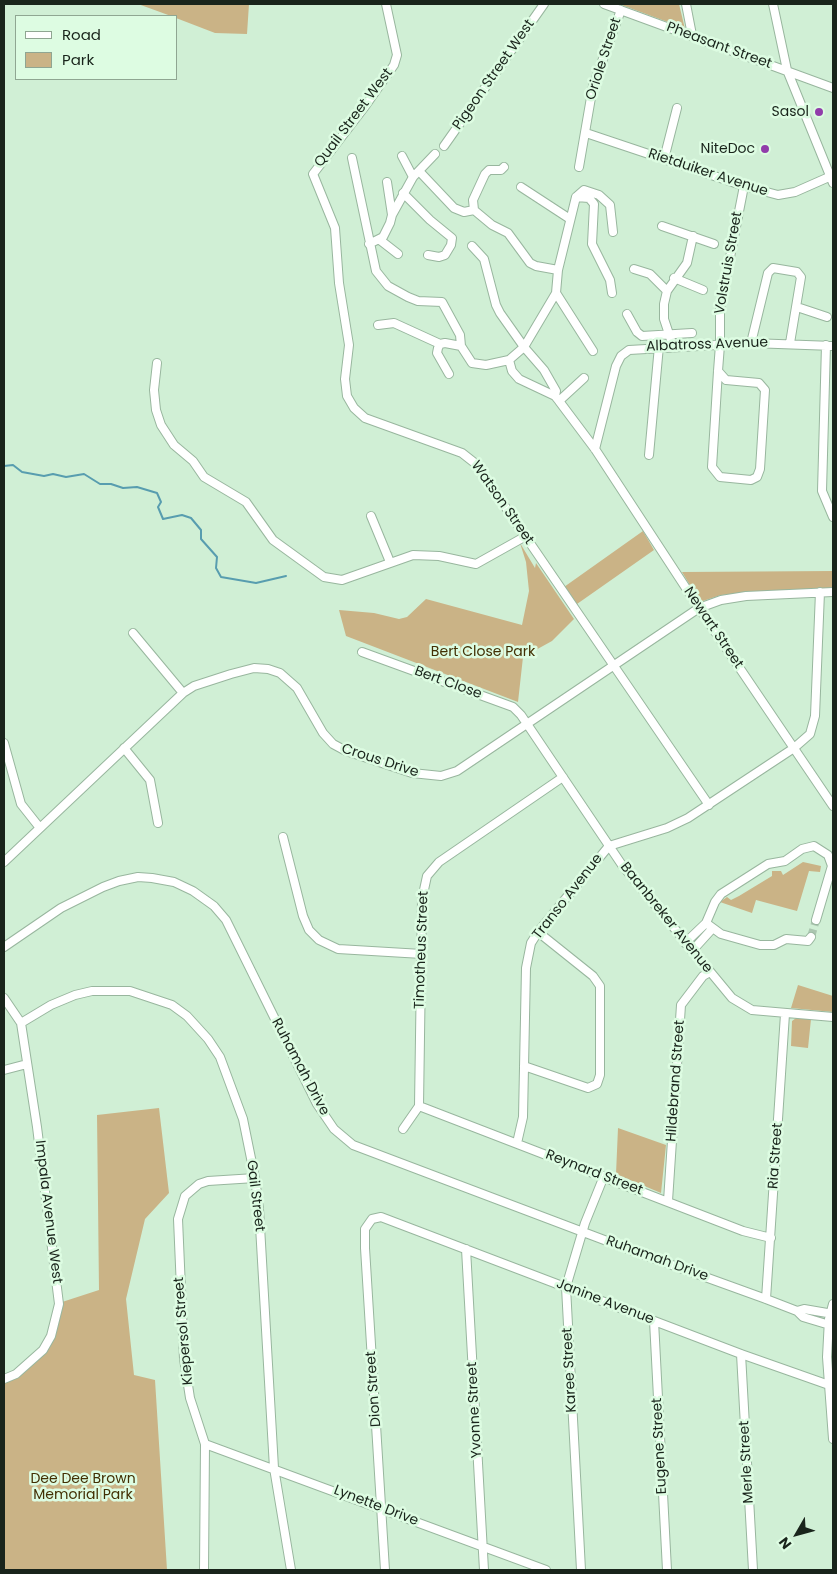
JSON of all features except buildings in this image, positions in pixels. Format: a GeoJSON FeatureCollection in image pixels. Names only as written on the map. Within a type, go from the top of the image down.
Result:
{"type":"FeatureCollection","features":[{"type":"Feature","properties":{"kind":"street","name":"Quail Street West"},"geometry":{"type":"LineString","coordinates":[[313,174],[394,65],[397,55],[386,4]]}},
{"type":"Feature","properties":{"kind":"street","name":"Pigeon Street West"},"geometry":{"type":"LineString","coordinates":[[444,146],[544,4]]}},
{"type":"Feature","properties":{"kind":"street","name":"Pheasant Street"},"geometry":{"type":"LineString","coordinates":[[604,4],[833,88]]}},
{"type":"Feature","properties":{"kind":"street"},"geometry":{"type":"LineString","coordinates":[[686,4],[692,35]]}},
{"type":"Feature","properties":{"kind":"street"},"geometry":{"type":"LineString","coordinates":[[773,4],[787,70],[831,180]]}},
{"type":"Feature","properties":{"kind":"street","name":"Oriole Street"},"geometry":{"type":"LineString","coordinates":[[579,167],[593,86],[621,10]]}},
{"type":"Feature","properties":{"kind":"street"},"geometry":{"type":"LineString","coordinates":[[664,158],[677,108]]}},
{"type":"Feature","properties":{"kind":"street","name":"Rietduiker Avenue"},"geometry":{"type":"LineString","coordinates":[[586,133],[744,186],[783,195],[831,180]]}},
{"type":"Feature","properties":{"kind":"street"},"geometry":{"type":"LineString","coordinates":[[369,244],[380,240],[386,234],[392,215],[412,177],[435,154]]}},
{"type":"Feature","properties":{"kind":"street"},"geometry":{"type":"LineString","coordinates":[[402,156],[412,177]]}},
{"type":"Feature","properties":{"kind":"street"},"geometry":{"type":"LineString","coordinates":[[352,158],[376,271],[388,286],[413,300],[438,300],[444,304],[460,336],[461,346],[470,361],[476,364],[486,365],[509,360],[524,346],[556,293],[558,270],[570,219],[576,197],[582,191],[588,190],[608,202],[613,211],[613,232]]}},
{"type":"Feature","properties":{"kind":"street"},"geometry":{"type":"LineString","coordinates":[[504,167],[499,170],[488,170],[485,174],[473,200],[474,210],[492,225],[511,235],[531,264],[558,270]]}},
{"type":"Feature","properties":{"kind":"street"},"geometry":{"type":"LineString","coordinates":[[419,171],[454,208],[464,212],[474,210]]}},
{"type":"Feature","properties":{"kind":"street","name":"Watson Street"},"geometry":{"type":"LineString","coordinates":[[313,174],[335,228],[339,283],[349,345],[345,391],[350,403],[365,418],[470,458],[484,473],[709,805]]}},
{"type":"Feature","properties":{"kind":"street"},"geometry":{"type":"LineString","coordinates":[[387,182],[392,215]]}},
{"type":"Feature","properties":{"kind":"street","name":"Volstruis Street"},"geometry":{"type":"LineString","coordinates":[[718,371],[726,380],[759,383],[766,394],[759,474],[749,481],[718,476],[712,467],[718,371],[720,344],[720,308],[744,186]]}},
{"type":"Feature","properties":{"kind":"street"},"geometry":{"type":"LineString","coordinates":[[521,187],[570,219]]}},
{"type":"Feature","properties":{"kind":"street"},"geometry":{"type":"LineString","coordinates":[[403,193],[430,220],[452,238],[451,246],[444,256],[428,255]]}},
{"type":"Feature","properties":{"kind":"street"},"geometry":{"type":"LineString","coordinates":[[576,197],[589,198],[594,204],[592,244],[610,280],[612,293]]}},
{"type":"Feature","properties":{"kind":"street"},"geometry":{"type":"LineString","coordinates":[[662,226],[714,244]]}},
{"type":"Feature","properties":{"kind":"street"},"geometry":{"type":"LineString","coordinates":[[673,346],[663,315],[667,292],[674,278],[686,263],[694,236]]}},
{"type":"Feature","properties":{"kind":"street"},"geometry":{"type":"LineString","coordinates":[[380,240],[398,254]]}},
{"type":"Feature","properties":{"kind":"street"},"geometry":{"type":"LineString","coordinates":[[472,246],[484,259],[496,305],[552,382],[557,398]]}},
{"type":"Feature","properties":{"kind":"street"},"geometry":{"type":"LineString","coordinates":[[752,343],[768,273],[772,268],[800,275],[797,307],[790,343]]}},
{"type":"Feature","properties":{"kind":"street"},"geometry":{"type":"LineString","coordinates":[[634,269],[650,274],[667,292]]}},
{"type":"Feature","properties":{"kind":"street"},"geometry":{"type":"LineString","coordinates":[[674,278],[703,290]]}},
{"type":"Feature","properties":{"kind":"street"},"geometry":{"type":"LineString","coordinates":[[556,293],[593,351]]}},
{"type":"Feature","properties":{"kind":"street"},"geometry":{"type":"LineString","coordinates":[[797,307],[827,317]]}},
{"type":"Feature","properties":{"kind":"street"},"geometry":{"type":"LineString","coordinates":[[627,314],[637,332],[642,336],[692,333]]}},
{"type":"Feature","properties":{"kind":"street"},"geometry":{"type":"LineString","coordinates":[[378,326],[394,324],[440,344],[449,342],[461,346]]}},
{"type":"Feature","properties":{"kind":"street","name":"Albatross Avenue"},"geometry":{"type":"LineString","coordinates":[[595,449],[611,380],[619,359],[629,350],[658,346],[752,343],[830,345]]}},
{"type":"Feature","properties":{"kind":"street"},"geometry":{"type":"LineString","coordinates":[[440,344],[437,353],[449,374]]}},
{"type":"Feature","properties":{"kind":"street"},"geometry":{"type":"LineString","coordinates":[[830,345],[822,491],[833,517]]}},
{"type":"Feature","properties":{"kind":"street"},"geometry":{"type":"LineString","coordinates":[[649,455],[658,346]]}},
{"type":"Feature","properties":{"kind":"street"},"geometry":{"type":"LineString","coordinates":[[509,360],[512,371],[519,380],[557,398]]}},
{"type":"Feature","properties":{"kind":"street"},"geometry":{"type":"LineString","coordinates":[[157,364],[154,400],[161,425],[170,440],[193,460],[204,477],[246,502],[273,540],[317,572],[332,580],[350,578],[413,555],[427,555],[476,564],[526,536]]}},
{"type":"Feature","properties":{"kind":"street"},"geometry":{"type":"LineString","coordinates":[[557,398],[584,378]]}},
{"type":"Feature","properties":{"kind":"street","name":"Newart Street"},"geometry":{"type":"LineString","coordinates":[[557,398],[595,449],[699,608],[833,806]]}},
{"type":"Feature","properties":{"kind":"street"},"geometry":{"type":"LineString","coordinates":[[371,516],[390,562]]}},
{"type":"Feature","properties":{"kind":"street","name":"Crous Drive"},"geometry":{"type":"LineString","coordinates":[[4,862],[124,748],[194,686],[247,669],[263,668],[274,671],[285,676],[297,688],[323,733],[333,744],[385,765],[428,776],[441,776],[457,771],[699,608],[721,600],[746,596],[833,593]]}},
{"type":"Feature","properties":{"kind":"street","name":"Transo Avenue"},"geometry":{"type":"LineString","coordinates":[[517,1143],[523,1117],[526,968],[528,954],[538,932],[609,846],[667,828],[709,805],[805,740],[814,725],[818,594]]}},
{"type":"Feature","properties":{"kind":"street"},"geometry":{"type":"LineString","coordinates":[[133,633],[183,694]]}},
{"type":"Feature","properties":{"kind":"street","name":"Bert Close"},"geometry":{"type":"LineString","coordinates":[[362,652],[508,704],[521,715],[527,725]]}},
{"type":"Feature","properties":{"kind":"street","name":"Baanbreker Avenue"},"geometry":{"type":"LineString","coordinates":[[527,725],[609,846],[685,943],[741,1005],[757,1011],[833,1017]]}},
{"type":"Feature","properties":{"kind":"street"},"geometry":{"type":"LineString","coordinates":[[4,743],[21,804],[40,828]]}},
{"type":"Feature","properties":{"kind":"street"},"geometry":{"type":"LineString","coordinates":[[124,748],[150,780],[158,823]]}},
{"type":"Feature","properties":{"kind":"street","name":"Timotheus Street"},"geometry":{"type":"LineString","coordinates":[[404,1129],[418,1106],[424,885],[432,868],[563,777]]}},
{"type":"Feature","properties":{"kind":"street"},"geometry":{"type":"LineString","coordinates":[[283,837],[303,916],[309,930],[319,940],[338,949],[422,954]]}},
{"type":"Feature","properties":{"kind":"street"},"geometry":{"type":"LineString","coordinates":[[692,951],[709,926],[715,902],[721,894],[768,864],[785,861],[802,849],[814,846],[828,855],[832,866],[816,920]]}},
{"type":"Feature","properties":{"kind":"street","name":"Ruhamah Drive"},"geometry":{"type":"LineString","coordinates":[[4,948],[61,908],[119,881],[138,877],[152,878],[168,880],[193,890],[214,906],[226,920],[310,1093],[326,1118],[343,1138],[367,1151],[766,1299],[797,1311],[803,1316],[831,1325]]}},
{"type":"Feature","properties":{"kind":"street"},"geometry":{"type":"LineString","coordinates":[[685,943],[709,926]]}},
{"type":"Feature","properties":{"kind":"street"},"geometry":{"type":"LineString","coordinates":[[709,926],[722,934],[771,946],[786,939],[808,941],[810,937]]}},
{"type":"Feature","properties":{"kind":"street"},"geometry":{"type":"LineString","coordinates":[[524,1066],[588,1088],[597,1084],[600,1075],[600,986],[593,976],[538,932]]}},
{"type":"Feature","properties":{"kind":"street","name":"Hildebrand Street"},"geometry":{"type":"LineString","coordinates":[[668,1200],[681,1005],[703,976],[710,972]]}},
{"type":"Feature","properties":{"kind":"street","name":"Gail Street"},"geometry":{"type":"LineString","coordinates":[[22,1023],[51,1005],[92,991],[130,991],[172,1005],[187,1016],[208,1039],[220,1057],[243,1119],[259,1209],[274,1468],[291,1570]]}},
{"type":"Feature","properties":{"kind":"street"},"geometry":{"type":"LineString","coordinates":[[4,998],[22,1023]]}},
{"type":"Feature","properties":{"kind":"street","name":"Ria Street"},"geometry":{"type":"LineString","coordinates":[[766,1299],[785,1014]]}},
{"type":"Feature","properties":{"kind":"street","name":"Impala Avenue West"},"geometry":{"type":"LineString","coordinates":[[4,1379],[16,1374],[42,1350],[50,1336],[58,1304],[22,1023]]}},
{"type":"Feature","properties":{"kind":"street"},"geometry":{"type":"LineString","coordinates":[[4,1070],[27,1064]]}},
{"type":"Feature","properties":{"kind":"street","name":"Reynard Street"},"geometry":{"type":"LineString","coordinates":[[418,1106],[668,1200],[744,1231],[771,1238]]}},
{"type":"Feature","properties":{"kind":"street","name":"Karee Street"},"geometry":{"type":"LineString","coordinates":[[581,1570],[566,1287],[583,1232],[604,1176]]}},
{"type":"Feature","properties":{"kind":"street","name":"Kiepersol Street"},"geometry":{"type":"LineString","coordinates":[[204,1570],[205,1444],[190,1398],[184,1359],[178,1219],[184,1196],[198,1184],[208,1181],[254,1178]]}},
{"type":"Feature","properties":{"kind":"street","name":"Janine Avenue"},"geometry":{"type":"LineString","coordinates":[[381,1218],[741,1354],[829,1385]]}},
{"type":"Feature","properties":{"kind":"street","name":"Dion Street"},"geometry":{"type":"LineString","coordinates":[[381,1218],[372,1219],[366,1225],[365,1248],[385,1570]]}},
{"type":"Feature","properties":{"kind":"street","name":"Yvonne Street"},"geometry":{"type":"LineString","coordinates":[[466,1249],[484,1570]]}},
{"type":"Feature","properties":{"kind":"street"},"geometry":{"type":"LineString","coordinates":[[833,1304],[827,1357],[833,1439]]}},
{"type":"Feature","properties":{"kind":"street","name":"Ruhamah Drive"},"geometry":{"type":"LineString","coordinates":[[797,1311],[804,1309],[832,1314]]}},
{"type":"Feature","properties":{"kind":"street","name":"Eugene Street"},"geometry":{"type":"LineString","coordinates":[[654,1321],[667,1570]]}},
{"type":"Feature","properties":{"kind":"street","name":"Merle Street"},"geometry":{"type":"LineString","coordinates":[[741,1354],[753,1570]]}},
{"type":"Feature","properties":{"kind":"street","name":"Lynette Drive"},"geometry":{"type":"LineString","coordinates":[[205,1444],[546,1570]]}},
{"type":"Feature","properties":{"kind":"green space"},"geometry":{"type":"Polygon","coordinates":[[[138,4],[249,4],[247,34],[215,33],[178,19],[178,15],[168,15],[138,4]]]}},
{"type":"Feature","properties":{"kind":"green space"},"geometry":{"type":"Polygon","coordinates":[[[619,4],[679,4],[685,29],[665,21],[619,4]]]}},
{"type":"Feature","properties":{"kind":"green space"},"geometry":{"type":"Polygon","coordinates":[[[643,531],[654,550],[577,604],[564,587],[643,531]]]}},
{"type":"Feature","properties":{"kind":"green space","name":"Bert Close Park"},"geometry":{"type":"Polygon","coordinates":[[[520,543],[535,568],[536,563],[574,619],[552,641],[523,657],[518,702],[346,636],[339,610],[374,613],[399,619],[407,617],[426,599],[522,625],[529,591],[526,562],[520,543]]]}},
{"type":"Feature","properties":{"kind":"green space"},"geometry":{"type":"Polygon","coordinates":[[[833,571],[833,588],[831,589],[721,595],[700,602],[682,572],[833,571]]]}},
{"type":"Feature","properties":{"kind":"green space"},"geometry":{"type":"Polygon","coordinates":[[[803,862],[821,866],[820,872],[809,871],[797,911],[756,900],[752,913],[720,902],[727,897],[731,900],[739,896],[772,876],[772,871],[781,871],[783,875],[803,862]]]}},
{"type":"Feature","properties":{"kind":"green space"},"geometry":{"type":"Polygon","coordinates":[[[798,985],[833,996],[833,1012],[791,1008],[798,985]]]}},
{"type":"Feature","properties":{"kind":"green space"},"geometry":{"type":"Polygon","coordinates":[[[799,1016],[811,1019],[808,1048],[791,1046],[792,1021],[799,1016]]]}},
{"type":"Feature","properties":{"kind":"green space","name":"Dee Dee Brown Memorial Park"},"geometry":{"type":"Polygon","coordinates":[[[159,1108],[169,1193],[145,1219],[126,1299],[134,1375],[155,1380],[167,1570],[4,1570],[4,1383],[14,1379],[38,1357],[51,1331],[59,1303],[99,1290],[97,1115],[159,1108]]]}},
{"type":"Feature","properties":{"kind":"green space"},"geometry":{"type":"Polygon","coordinates":[[[618,1128],[666,1145],[661,1193],[616,1174],[618,1128]]]}},
{"type":"Feature","properties":{"kind":"waterway"},"geometry":{"type":"LineString","coordinates":[[4,466],[13,465],[22,472],[44,476],[53,474],[66,477],[84,474],[100,484],[111,484],[123,488],[137,487],[157,493],[161,502],[158,507],[163,519],[182,515],[191,518],[201,530],[201,539],[217,557],[216,568],[221,577],[256,583],[286,576]]}},
{"type":"Feature","properties":{"kind":"tunnel"},"geometry":{"type":"LineString","coordinates":[[811,937],[816,920]]}},
{"type":"Feature","properties":{"kind":"place","name":"Sasol"},"geometry":{"type":"Point","coordinates":[819,112]}},
{"type":"Feature","properties":{"kind":"place","name":"NiteDoc"},"geometry":{"type":"Point","coordinates":[765,149]}}]}
